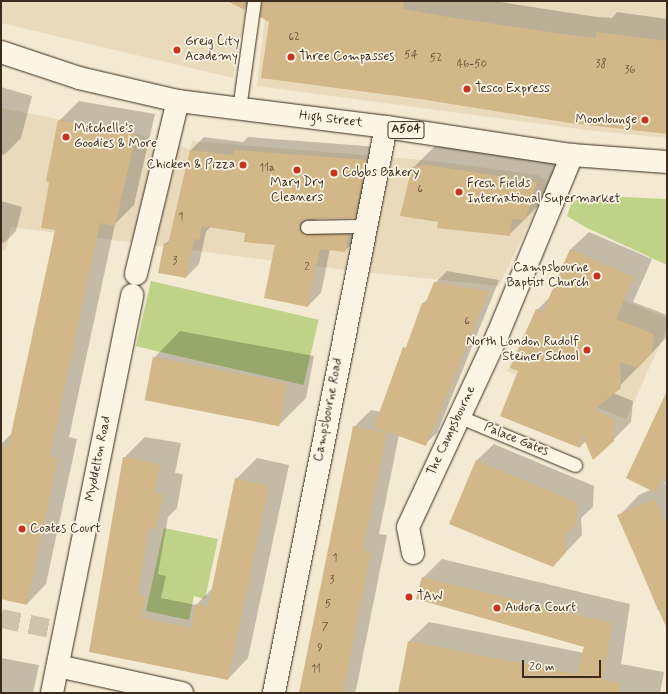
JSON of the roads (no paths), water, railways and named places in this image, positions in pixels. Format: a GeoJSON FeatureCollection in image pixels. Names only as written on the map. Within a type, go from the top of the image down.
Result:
{"type":"FeatureCollection","features":[{"type":"Feature","properties":{"kind":"street","name":"High Street"},"geometry":{"type":"LineString","coordinates":[[1,52],[79,78],[178,101],[386,127],[572,155],[667,162]]}},
{"type":"Feature","properties":{"kind":"street"},"geometry":{"type":"LineString","coordinates":[[136,274],[178,101]]}},
{"type":"Feature","properties":{"kind":"street","name":"Campsbourne Road"},"geometry":{"type":"LineString","coordinates":[[274,693],[386,127]]}},
{"type":"Feature","properties":{"kind":"street","name":"The Campsbourne"},"geometry":{"type":"LineString","coordinates":[[413,553],[408,527],[458,416],[498,334],[572,155]]}},
{"type":"Feature","properties":{"kind":"street","name":"Myddelton Road"},"geometry":{"type":"LineString","coordinates":[[52,693],[132,295]]}},
{"type":"Feature","properties":{"kind":"street"},"geometry":{"type":"LineString","coordinates":[[58,666],[182,693]]}},
{"type":"Feature","properties":{"kind":"lane"},"geometry":{"type":"LineString","coordinates":[[239,109],[254,1]]}},
{"type":"Feature","properties":{"kind":"lane"},"geometry":{"type":"LineString","coordinates":[[308,227],[366,226]]}},
{"type":"Feature","properties":{"kind":"lane","name":"Palace Gates"},"geometry":{"type":"LineString","coordinates":[[458,416],[575,465]]}},
{"type":"Feature","properties":{"kind":"tunnel"},"geometry":{"type":"LineString","coordinates":[[1,618],[65,631]]}},
{"type":"Feature","properties":{"kind":"place","name":"Greig City Academy"},"geometry":{"type":"Point","coordinates":[177,50]}},
{"type":"Feature","properties":{"kind":"place","name":"Three Compasses"},"geometry":{"type":"Point","coordinates":[291,57]}},
{"type":"Feature","properties":{"kind":"place","name":"Tesco Express"},"geometry":{"type":"Point","coordinates":[467,89]}},
{"type":"Feature","properties":{"kind":"place","name":"Moonlounge"},"geometry":{"type":"Point","coordinates":[645,120]}},
{"type":"Feature","properties":{"kind":"place","name":"Mitchelle’s Goodies & More"},"geometry":{"type":"Point","coordinates":[66,137]}},
{"type":"Feature","properties":{"kind":"place","name":"Chicken & Pizza"},"geometry":{"type":"Point","coordinates":[243,165]}},
{"type":"Feature","properties":{"kind":"place","name":"Mary Dry Cleaners"},"geometry":{"type":"Point","coordinates":[297,170]}},
{"type":"Feature","properties":{"kind":"place","name":"Cobbs Bakery"},"geometry":{"type":"Point","coordinates":[334,173]}},
{"type":"Feature","properties":{"kind":"place","name":"Fresh Fields International Supermarket"},"geometry":{"type":"Point","coordinates":[459,192]}},
{"type":"Feature","properties":{"kind":"place","name":"Campsbourne Baptist Church"},"geometry":{"type":"Point","coordinates":[597,276]}},
{"type":"Feature","properties":{"kind":"place","name":"North London Rudolf Steiner School"},"geometry":{"type":"Point","coordinates":[587,350]}},
{"type":"Feature","properties":{"kind":"place","name":"Coates Court"},"geometry":{"type":"Point","coordinates":[22,529]}},
{"type":"Feature","properties":{"kind":"place","name":"TAW"},"geometry":{"type":"Point","coordinates":[409,597]}},
{"type":"Feature","properties":{"kind":"place","name":"Audora Court"},"geometry":{"type":"Point","coordinates":[497,608]}}]}
